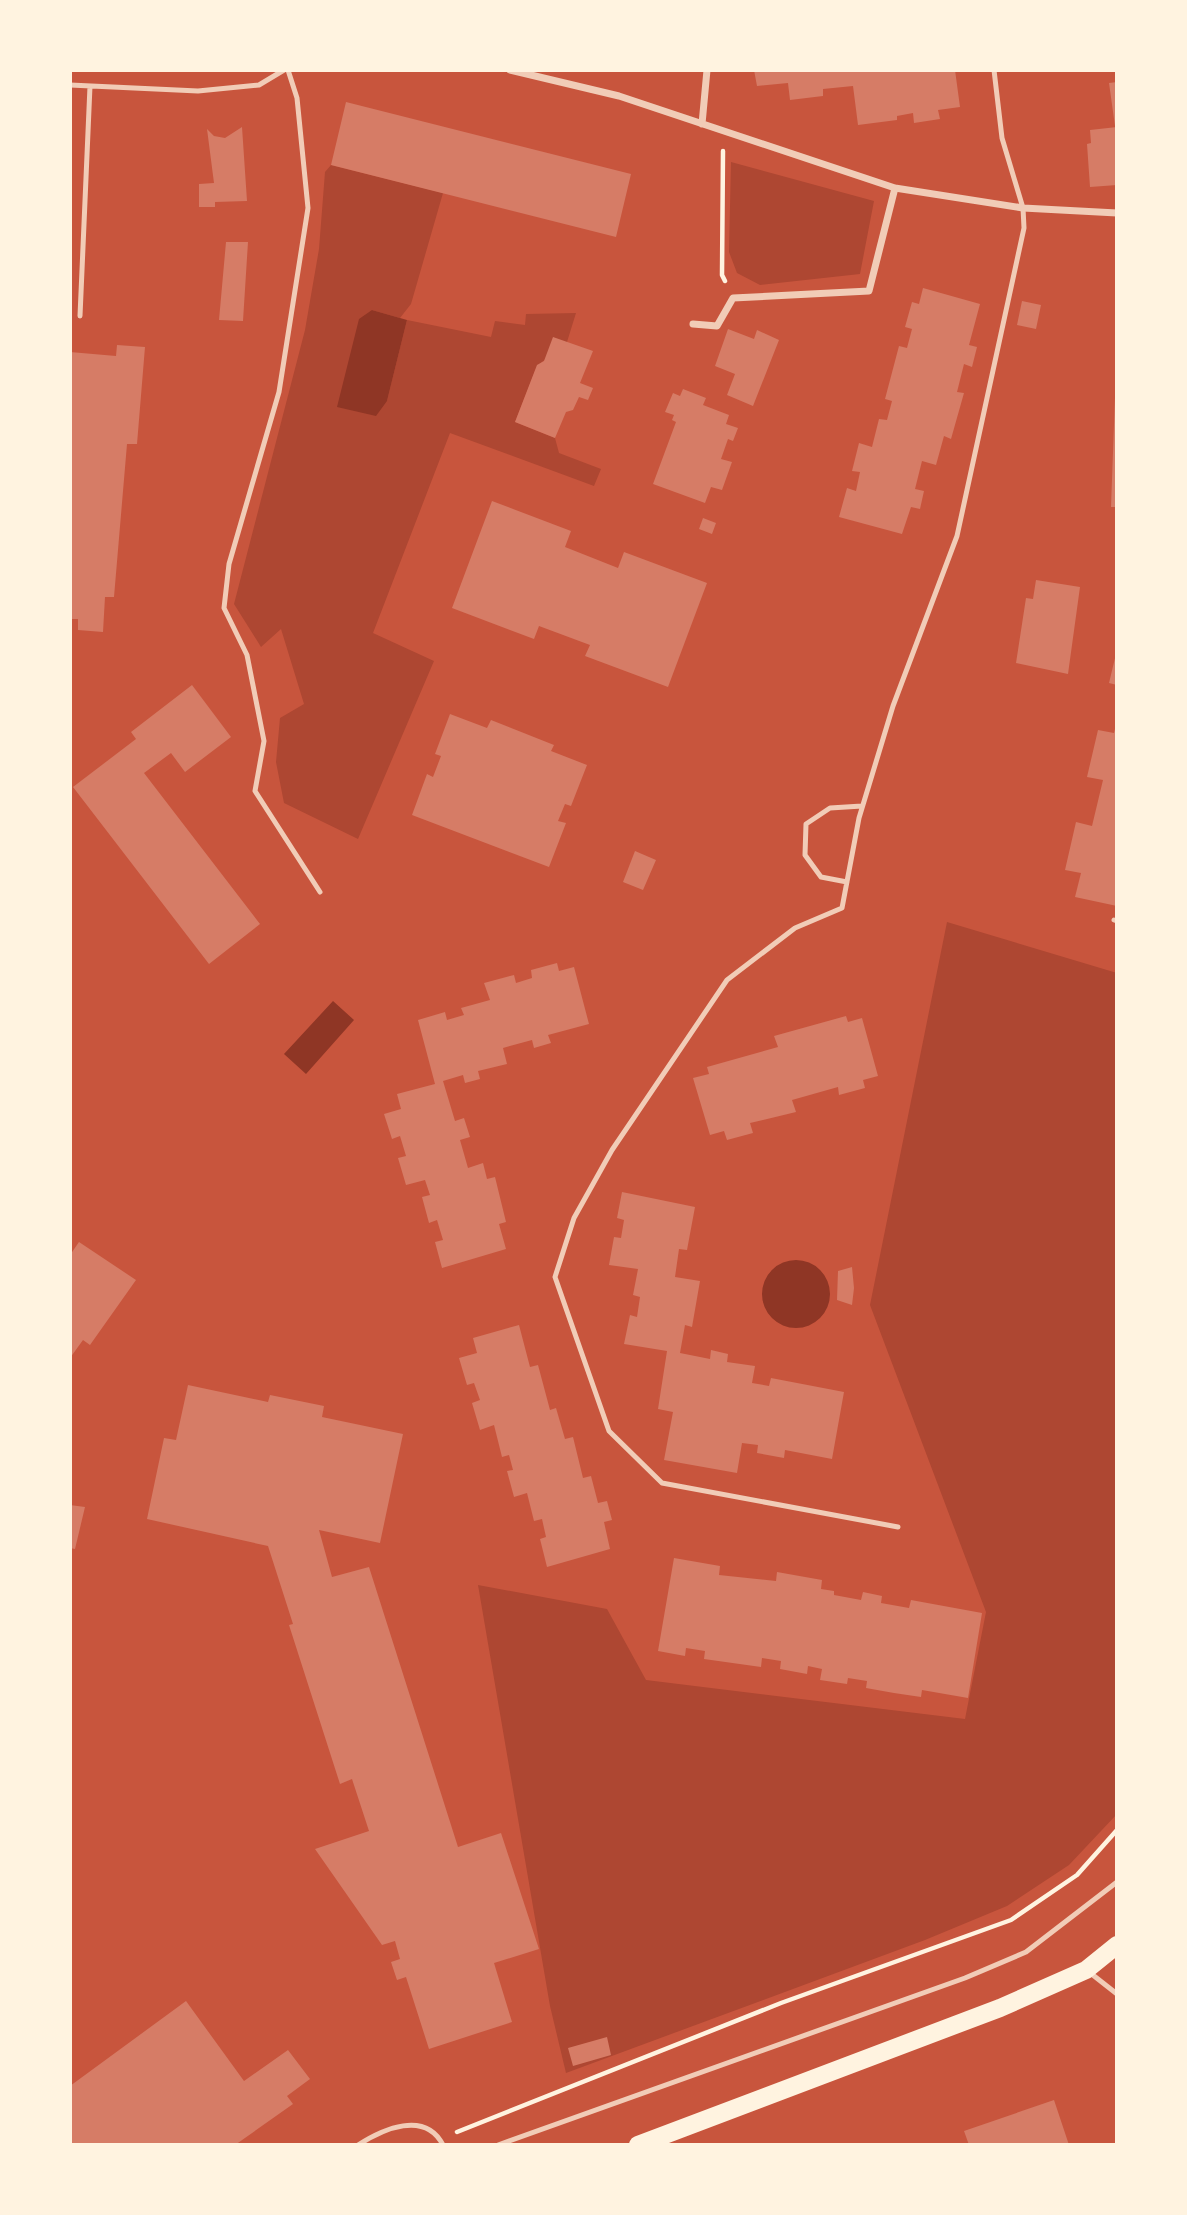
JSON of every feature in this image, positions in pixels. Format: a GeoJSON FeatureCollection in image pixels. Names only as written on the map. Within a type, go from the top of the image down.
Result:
{"type":"FeatureCollection","features":[{"type":"Feature","properties":{"kind":"main road"},"geometry":{"type":"LineString","coordinates":[[638,2145],[1000,2008],[1086,1970],[1117,1945]]}},
{"type":"Feature","properties":{"kind":"street"},"geometry":{"type":"LineString","coordinates":[[509,70],[620,96],[895,188],[1023,208],[1117,213]]}},
{"type":"Feature","properties":{"kind":"street"},"geometry":{"type":"LineString","coordinates":[[702,124],[708,70]]}},
{"type":"Feature","properties":{"kind":"street"},"geometry":{"type":"LineString","coordinates":[[693,324],[717,326],[733,298],[869,291],[895,188]]}},
{"type":"Feature","properties":{"kind":"lane"},"geometry":{"type":"LineString","coordinates":[[70,85],[198,91],[259,85],[286,70],[297,98],[308,208],[279,392],[229,564],[225,608],[247,655],[264,741],[255,791],[320,892]]}},
{"type":"Feature","properties":{"kind":"lane"},"geometry":{"type":"LineString","coordinates":[[898,1527],[662,1483],[609,1431],[555,1277],[575,1218],[612,1150],[727,979],[795,928],[842,908],[862,806],[893,706],[957,536],[1024,228],[1023,208],[1002,138],[994,70]]}},
{"type":"Feature","properties":{"kind":"lane"},"geometry":{"type":"LineString","coordinates":[[80,316],[90,86]]}},
{"type":"Feature","properties":{"kind":"lane"},"geometry":{"type":"LineString","coordinates":[[847,882],[821,877],[805,855],[806,824],[830,807],[862,806]]}},
{"type":"Feature","properties":{"kind":"lane"},"geometry":{"type":"LineString","coordinates":[[498,2145],[965,1978],[1026,1952],[1117,1882]]}},
{"type":"Feature","properties":{"kind":"lane"},"geometry":{"type":"LineString","coordinates":[[1086,1970],[1117,1994]]}},
{"type":"Feature","properties":{"kind":"lane"},"geometry":{"type":"LineString","coordinates":[[358,2145],[402,2124],[427,2128],[440,2138],[443,2145]]}},
{"type":"Feature","properties":{"kind":"path"},"geometry":{"type":"LineString","coordinates":[[724,132],[722,275],[733,298]]}},
{"type":"Feature","properties":{"kind":"path"},"geometry":{"type":"LineString","coordinates":[[440,2138],[781,2003],[1011,1920],[1077,1875],[1117,1830]]}},
{"type":"Feature","properties":{"kind":"shaded area"},"geometry":{"type":"Polygon","coordinates":[[[731,162],[874,201],[860,274],[760,285],[737,273],[729,252],[731,162]]]}},
{"type":"Feature","properties":{"kind":"shaded area"},"geometry":{"type":"Polygon","coordinates":[[[331,165],[443,193],[411,304],[400,318],[372,310],[387,401],[407,320],[491,337],[495,321],[525,325],[526,314],[576,313],[567,342],[537,366],[515,422],[555,438],[559,453],[601,469],[594,486],[450,433],[373,633],[434,661],[358,839],[284,803],[276,762],[280,718],[304,704],[281,629],[261,647],[234,604],[305,330],[319,249],[325,172],[331,165]]]}},
{"type":"Feature","properties":{"kind":"shaded area"},"geometry":{"type":"Polygon","coordinates":[[[372,310],[407,320],[387,401],[376,416],[337,407],[359,319],[372,310]]]}},
{"type":"Feature","properties":{"kind":"shaded area"},"geometry":{"type":"Polygon","coordinates":[[[947,922],[1117,973],[1117,1814],[1069,1865],[1007,1906],[925,1940],[566,2073],[550,2006],[478,1585],[607,1609],[646,1680],[965,1719],[986,1612],[870,1305],[947,922]]]}},
{"type":"Feature","properties":{"kind":"shaded area"},"geometry":{"type":"Polygon","coordinates":[[[333,1001],[354,1020],[306,1074],[284,1054],[333,1001]]]}},
{"type":"Feature","properties":{"kind":"shaded area"},"geometry":{"type":"Polygon","coordinates":[[[789,1260],[803,1260],[815,1265],[825,1275],[830,1294],[825,1313],[815,1323],[803,1328],[789,1328],[777,1323],[767,1313],[762,1301],[762,1287],[767,1275],[777,1265],[789,1260]]]}},
{"type":"Feature","properties":{"kind":"building"},"geometry":{"type":"Polygon","coordinates":[[[754,70],[955,70],[960,107],[938,110],[940,119],[914,123],[913,113],[897,116],[897,120],[858,125],[853,86],[823,89],[823,96],[790,100],[788,83],[757,86],[754,70]]]}},
{"type":"Feature","properties":{"kind":"building"},"geometry":{"type":"Polygon","coordinates":[[[1117,82],[1117,126],[1115,126],[1109,83],[1117,82]]]}},
{"type":"Feature","properties":{"kind":"building"},"geometry":{"type":"Polygon","coordinates":[[[346,102],[631,174],[616,237],[331,165],[346,102]]]}},
{"type":"Feature","properties":{"kind":"building"},"geometry":{"type":"Polygon","coordinates":[[[242,127],[247,201],[215,202],[215,207],[199,207],[199,184],[214,183],[207,129],[214,136],[225,138],[242,127]]]}},
{"type":"Feature","properties":{"kind":"building"},"geometry":{"type":"Polygon","coordinates":[[[1117,127],[1117,185],[1090,187],[1087,144],[1091,143],[1090,130],[1117,127]]]}},
{"type":"Feature","properties":{"kind":"building"},"geometry":{"type":"Polygon","coordinates":[[[226,242],[248,242],[243,321],[219,320],[226,242]]]}},
{"type":"Feature","properties":{"kind":"building"},"geometry":{"type":"Polygon","coordinates":[[[923,288],[980,304],[969,345],[977,347],[972,367],[964,364],[957,392],[964,393],[951,439],[944,436],[936,465],[922,461],[915,489],[924,491],[920,509],[911,507],[902,534],[839,517],[847,488],[856,491],[860,472],[852,471],[859,443],[872,447],[879,419],[887,420],[892,401],[885,399],[899,346],[907,348],[912,329],[905,327],[912,302],[919,304],[923,288]]]}},
{"type":"Feature","properties":{"kind":"building"},"geometry":{"type":"Polygon","coordinates":[[[1022,301],[1041,305],[1036,329],[1017,325],[1022,301]]]}},
{"type":"Feature","properties":{"kind":"building"},"geometry":{"type":"Polygon","coordinates":[[[728,329],[754,339],[757,330],[779,340],[753,406],[727,395],[735,374],[715,366],[728,329]]]}},
{"type":"Feature","properties":{"kind":"building"},"geometry":{"type":"Polygon","coordinates":[[[553,337],[593,351],[580,383],[593,388],[588,400],[579,397],[573,410],[566,412],[555,438],[515,422],[537,365],[544,361],[553,337]]]}},
{"type":"Feature","properties":{"kind":"building"},"geometry":{"type":"Polygon","coordinates":[[[117,345],[145,347],[137,444],[127,444],[114,597],[105,597],[103,632],[78,630],[78,619],[70,619],[70,352],[116,356],[117,345]]]}},
{"type":"Feature","properties":{"kind":"building"},"geometry":{"type":"Polygon","coordinates":[[[683,389],[706,398],[703,405],[729,415],[726,424],[738,428],[733,441],[728,439],[721,459],[732,462],[722,490],[711,487],[705,503],[653,484],[676,422],[672,420],[674,415],[665,412],[673,393],[680,396],[683,389]]]}},
{"type":"Feature","properties":{"kind":"building"},"geometry":{"type":"Polygon","coordinates":[[[1115,397],[1117,507],[1111,507],[1115,397]]]}},
{"type":"Feature","properties":{"kind":"building"},"geometry":{"type":"Polygon","coordinates":[[[492,501],[571,531],[565,547],[618,568],[624,552],[707,583],[668,687],[585,656],[590,645],[539,626],[534,639],[452,608],[492,501]]]}},
{"type":"Feature","properties":{"kind":"building"},"geometry":{"type":"Polygon","coordinates":[[[703,518],[716,523],[712,534],[699,529],[703,518]]]}},
{"type":"Feature","properties":{"kind":"building"},"geometry":{"type":"Polygon","coordinates":[[[1036,580],[1080,587],[1068,674],[1016,663],[1026,598],[1033,599],[1036,580]]]}},
{"type":"Feature","properties":{"kind":"building"},"geometry":{"type":"Polygon","coordinates":[[[1117,654],[1117,685],[1109,683],[1117,654]]]}},
{"type":"Feature","properties":{"kind":"building"},"geometry":{"type":"Polygon","coordinates":[[[192,685],[231,737],[185,772],[171,753],[144,773],[260,924],[209,964],[73,787],[136,739],[131,732],[192,685]]]}},
{"type":"Feature","properties":{"kind":"building"},"geometry":{"type":"Polygon","coordinates":[[[450,714],[487,728],[491,720],[554,745],[551,751],[587,765],[571,806],[565,804],[558,821],[566,823],[549,867],[412,815],[427,774],[433,777],[441,756],[435,754],[450,714]]]}},
{"type":"Feature","properties":{"kind":"building"},"geometry":{"type":"Polygon","coordinates":[[[1116,725],[1117,906],[1075,897],[1081,873],[1065,870],[1076,822],[1092,826],[1103,780],[1087,777],[1098,730],[1114,733],[1116,725]]]}},
{"type":"Feature","properties":{"kind":"building"},"geometry":{"type":"Polygon","coordinates":[[[635,851],[656,860],[643,890],[623,882],[635,851]]]}},
{"type":"Feature","properties":{"kind":"building"},"geometry":{"type":"Polygon","coordinates":[[[557,963],[559,971],[574,967],[589,1024],[548,1035],[551,1043],[534,1048],[532,1040],[503,1048],[507,1064],[478,1071],[480,1079],[465,1083],[463,1075],[443,1081],[455,1121],[464,1118],[470,1137],[460,1140],[468,1168],[483,1163],[487,1179],[495,1177],[506,1222],[499,1224],[506,1249],[442,1268],[435,1242],[443,1240],[437,1220],[429,1223],[422,1197],[430,1195],[425,1180],[406,1185],[398,1158],[406,1156],[400,1136],[392,1139],[384,1114],[401,1109],[397,1094],[435,1084],[418,1020],[445,1012],[447,1020],[464,1015],[461,1008],[490,1000],[484,983],[514,975],[516,983],[532,978],[531,970],[557,963]]]}},
{"type":"Feature","properties":{"kind":"building"},"geometry":{"type":"Polygon","coordinates":[[[846,1016],[848,1022],[862,1018],[878,1076],[863,1080],[865,1088],[839,1095],[838,1087],[792,1100],[796,1112],[750,1123],[753,1133],[727,1140],[724,1131],[710,1135],[693,1078],[709,1074],[707,1067],[778,1047],[774,1036],[846,1016]]]}},
{"type":"Feature","properties":{"kind":"building"},"geometry":{"type":"Polygon","coordinates":[[[622,1192],[695,1207],[687,1250],[679,1249],[675,1277],[700,1281],[692,1327],[685,1325],[680,1353],[710,1359],[711,1350],[728,1354],[727,1362],[755,1366],[752,1383],[769,1386],[771,1378],[844,1392],[832,1459],[785,1450],[784,1458],[757,1453],[758,1445],[742,1443],[737,1473],[664,1460],[673,1412],[658,1409],[667,1351],[624,1344],[630,1315],[637,1317],[640,1297],[633,1295],[638,1269],[609,1265],[614,1237],[621,1238],[624,1220],[617,1218],[622,1192]]]}},
{"type":"Feature","properties":{"kind":"building"},"geometry":{"type":"Polygon","coordinates":[[[79,1242],[136,1280],[90,1345],[83,1340],[70,1358],[70,1255],[79,1242]]]}},
{"type":"Feature","properties":{"kind":"building"},"geometry":{"type":"Polygon","coordinates":[[[852,1267],[852,1305],[837,1300],[838,1271],[852,1267]]]}},
{"type":"Feature","properties":{"kind":"building"},"geometry":{"type":"Polygon","coordinates":[[[519,1325],[530,1367],[538,1365],[550,1410],[556,1408],[565,1439],[573,1437],[583,1478],[591,1476],[598,1503],[607,1501],[612,1520],[604,1522],[610,1549],[547,1567],[540,1539],[546,1537],[542,1519],[534,1521],[527,1493],[514,1497],[507,1471],[513,1470],[509,1455],[502,1457],[494,1425],[480,1430],[472,1403],[480,1400],[474,1383],[467,1385],[459,1358],[477,1353],[473,1338],[519,1325]]]}},
{"type":"Feature","properties":{"kind":"building"},"geometry":{"type":"Polygon","coordinates":[[[188,1385],[268,1402],[270,1395],[324,1406],[322,1417],[403,1434],[380,1543],[319,1530],[332,1577],[369,1567],[458,1847],[501,1833],[539,1949],[494,1963],[512,2022],[429,2049],[406,1977],[397,1980],[391,1962],[400,1959],[395,1941],[382,1945],[315,1849],[369,1831],[352,1779],[340,1784],[289,1625],[293,1624],[268,1546],[147,1519],[164,1438],[176,1440],[188,1385]]]}},
{"type":"Feature","properties":{"kind":"building"},"geometry":{"type":"Polygon","coordinates":[[[70,1505],[85,1507],[75,1549],[70,1548],[70,1505]]]}},
{"type":"Feature","properties":{"kind":"building"},"geometry":{"type":"Polygon","coordinates":[[[674,1558],[720,1566],[719,1575],[776,1581],[777,1572],[822,1580],[821,1589],[834,1591],[834,1595],[861,1600],[863,1592],[882,1596],[881,1603],[909,1608],[911,1600],[982,1613],[968,1698],[922,1690],[921,1697],[894,1693],[866,1688],[867,1681],[848,1678],[847,1684],[820,1680],[822,1669],[808,1666],[807,1674],[780,1669],[781,1661],[762,1658],[761,1667],[704,1659],[705,1651],[686,1648],[685,1656],[658,1651],[674,1558]]]}},
{"type":"Feature","properties":{"kind":"building"},"geometry":{"type":"Polygon","coordinates":[[[186,2001],[244,2081],[288,2050],[310,2079],[287,2096],[293,2104],[235,2145],[70,2145],[70,2086],[186,2001]]]}},
{"type":"Feature","properties":{"kind":"building"},"geometry":{"type":"Polygon","coordinates":[[[607,2037],[611,2055],[573,2066],[568,2048],[607,2037]]]}},
{"type":"Feature","properties":{"kind":"building"},"geometry":{"type":"Polygon","coordinates":[[[1054,2100],[1069,2145],[969,2145],[964,2131],[1054,2100]]]}}]}
